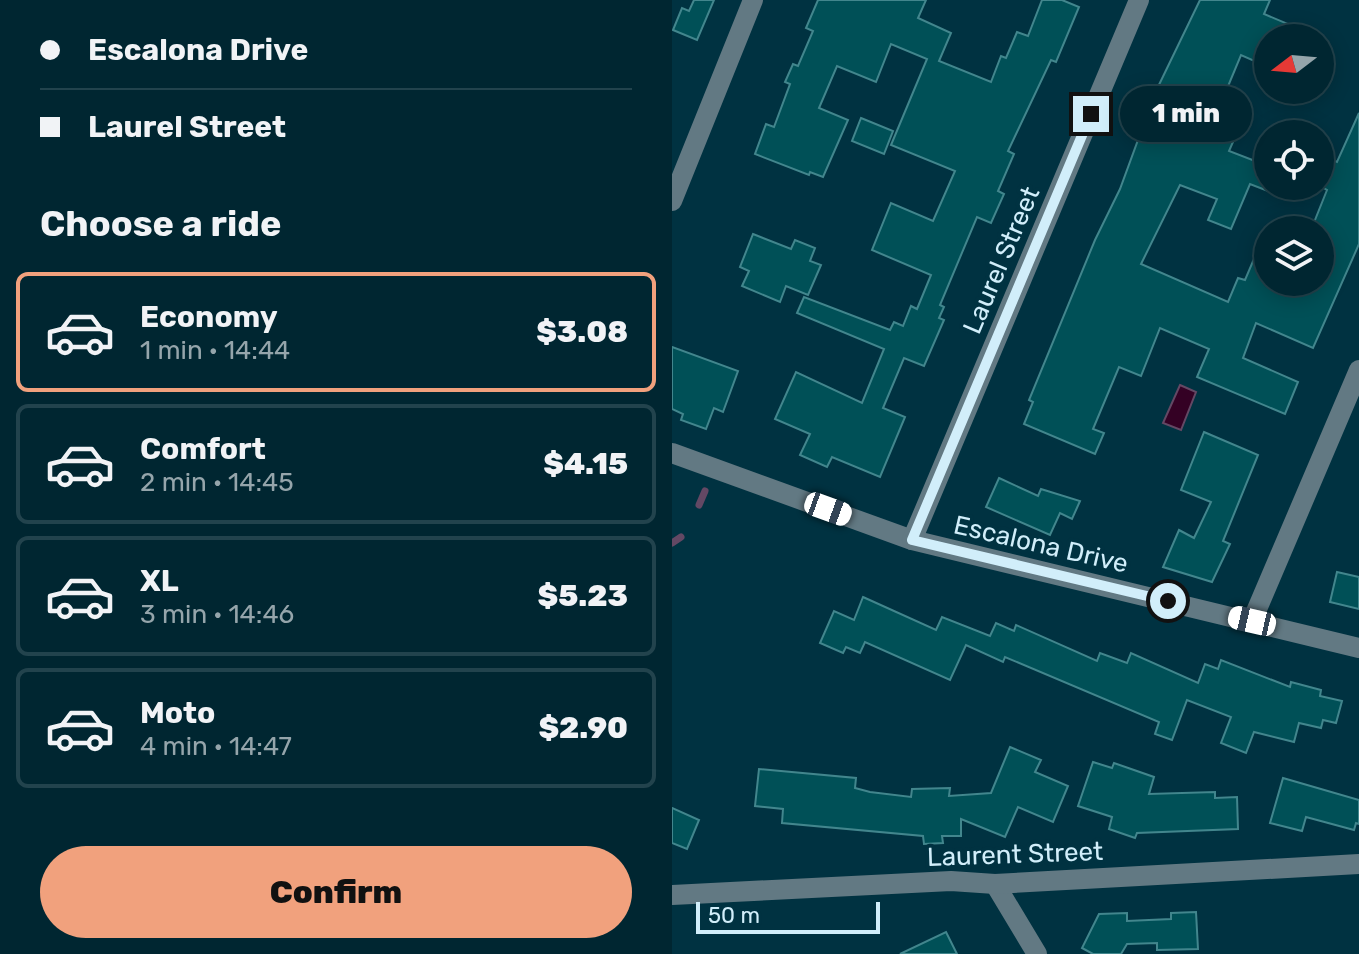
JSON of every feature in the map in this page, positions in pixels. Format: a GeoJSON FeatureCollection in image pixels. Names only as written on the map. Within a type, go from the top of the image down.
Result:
{"type":"FeatureCollection","features":[{"type":"Feature","properties":{"kind":"street"},"geometry":{"type":"LineString","coordinates":[[672,201],[753,0]]}},
{"type":"Feature","properties":{"kind":"street","name":"Laurel Street"},"geometry":{"type":"LineString","coordinates":[[912,540],[1139,0]]}},
{"type":"Feature","properties":{"kind":"street"},"geometry":{"type":"LineString","coordinates":[[1252,621],[1359,370]]}},
{"type":"Feature","properties":{"kind":"street","name":"Escalona Drive"},"geometry":{"type":"LineString","coordinates":[[672,453],[912,540],[1359,648]]}},
{"type":"Feature","properties":{"kind":"street","name":"Laurent Street"},"geometry":{"type":"LineString","coordinates":[[672,895],[951,881],[995,884],[1359,864]]}},
{"type":"Feature","properties":{"kind":"street"},"geometry":{"type":"LineString","coordinates":[[995,884],[1037,954]]}},
{"type":"Feature","properties":{"kind":"shaded area"},"geometry":{"type":"Polygon","coordinates":[[[1180,385],[1196,392],[1181,430],[1163,423],[1180,385]]]}},
{"type":"Feature","properties":{"kind":"building"},"geometry":{"type":"Polygon","coordinates":[[[694,0],[714,0],[697,40],[673,30],[682,8],[689,11],[694,0]]]}},
{"type":"Feature","properties":{"kind":"building"},"geometry":{"type":"Polygon","coordinates":[[[818,0],[926,0],[918,18],[951,33],[939,61],[991,82],[1001,56],[1006,58],[1017,32],[1028,36],[1042,0],[1062,0],[1079,7],[1056,62],[1051,60],[1008,151],[1014,154],[998,191],[1004,194],[991,223],[977,217],[940,305],[944,307],[939,318],[944,320],[924,366],[904,358],[883,408],[905,417],[880,477],[832,457],[827,467],[800,455],[810,434],[775,419],[796,372],[862,403],[884,349],[797,313],[804,297],[890,330],[894,322],[903,326],[911,306],[917,309],[931,275],[872,250],[891,203],[933,221],[955,171],[891,145],[927,59],[891,44],[876,82],[837,66],[819,108],[848,120],[823,177],[810,172],[809,175],[755,154],[766,124],[774,127],[790,84],[785,82],[793,64],[798,66],[813,31],[806,28],[818,0]]]}},
{"type":"Feature","properties":{"kind":"building"},"geometry":{"type":"Polygon","coordinates":[[[1200,0],[1270,0],[1264,14],[1288,24],[1254,24],[1254,61],[1241,55],[1226,91],[1233,94],[1223,119],[1240,126],[1229,151],[1254,161],[1254,186],[1250,184],[1231,229],[1208,220],[1217,199],[1180,185],[1141,264],[1228,302],[1238,278],[1245,280],[1254,259],[1254,296],[1334,296],[1334,216],[1317,216],[1323,200],[1334,200],[1334,161],[1337,162],[1359,113],[1359,244],[1313,348],[1256,323],[1243,358],[1298,382],[1285,414],[1197,377],[1209,349],[1160,328],[1141,376],[1119,367],[1093,429],[1104,433],[1095,454],[1024,424],[1033,402],[1029,400],[1095,240],[1120,189],[1156,91],[1200,0]]]}},
{"type":"Feature","properties":{"kind":"building"},"geometry":{"type":"Polygon","coordinates":[[[861,118],[893,131],[884,154],[852,141],[861,118]]]}},
{"type":"Feature","properties":{"kind":"building"},"geometry":{"type":"Polygon","coordinates":[[[753,234],[791,249],[795,240],[815,248],[810,261],[821,265],[808,295],[786,286],[780,302],[742,286],[749,271],[740,267],[753,234]]]}},
{"type":"Feature","properties":{"kind":"building"},"geometry":{"type":"Polygon","coordinates":[[[672,347],[738,371],[723,412],[714,408],[706,429],[681,420],[683,414],[672,409],[672,347]]]}},
{"type":"Feature","properties":{"kind":"building"},"geometry":{"type":"Polygon","coordinates":[[[1204,432],[1258,455],[1223,541],[1230,544],[1212,582],[1163,567],[1179,530],[1194,538],[1211,502],[1181,490],[1204,432]]]}},
{"type":"Feature","properties":{"kind":"building"},"geometry":{"type":"Polygon","coordinates":[[[999,478],[1038,496],[1041,489],[1080,501],[1072,519],[1060,513],[1050,535],[986,507],[999,478]]]}},
{"type":"Feature","properties":{"kind":"building"},"geometry":{"type":"Polygon","coordinates":[[[1337,572],[1359,577],[1359,609],[1330,602],[1337,572]]]}},
{"type":"Feature","properties":{"kind":"building"},"geometry":{"type":"Polygon","coordinates":[[[863,597],[936,630],[942,617],[990,636],[996,623],[1014,631],[1016,625],[1097,661],[1100,653],[1127,663],[1131,653],[1198,683],[1205,664],[1218,669],[1221,660],[1290,687],[1291,682],[1321,690],[1320,696],[1342,701],[1336,723],[1323,720],[1321,728],[1299,723],[1294,742],[1254,732],[1246,753],[1221,743],[1231,717],[1187,700],[1172,740],[1155,734],[1159,722],[1005,657],[1003,662],[966,645],[950,680],[865,642],[860,653],[846,647],[843,653],[820,643],[834,611],[854,620],[863,597]]]}},
{"type":"Feature","properties":{"kind":"building"},"geometry":{"type":"Polygon","coordinates":[[[1010,747],[1041,760],[1035,772],[1068,786],[1053,822],[1018,807],[1005,837],[961,819],[961,836],[942,836],[943,843],[924,844],[923,836],[782,823],[783,809],[755,806],[759,769],[856,778],[855,788],[911,797],[912,789],[950,788],[949,796],[991,793],[1010,747]]]}},
{"type":"Feature","properties":{"kind":"building"},"geometry":{"type":"Polygon","coordinates":[[[1093,762],[1112,768],[1114,763],[1154,777],[1149,794],[1215,792],[1215,798],[1237,797],[1238,829],[1137,833],[1135,838],[1109,829],[1112,817],[1078,806],[1093,762]]]}},
{"type":"Feature","properties":{"kind":"building"},"geometry":{"type":"Polygon","coordinates":[[[1283,778],[1359,800],[1359,824],[1356,823],[1354,830],[1306,817],[1302,831],[1270,823],[1283,778]]]}},
{"type":"Feature","properties":{"kind":"building"},"geometry":{"type":"Polygon","coordinates":[[[672,808],[699,820],[687,849],[672,843],[672,808]]]}},
{"type":"Feature","properties":{"kind":"building"},"geometry":{"type":"Polygon","coordinates":[[[1196,912],[1198,949],[1157,950],[1157,943],[1127,944],[1121,954],[1093,954],[1082,948],[1099,914],[1127,913],[1127,921],[1171,919],[1171,913],[1196,912]]]}},
{"type":"Feature","properties":{"kind":"building"},"geometry":{"type":"Polygon","coordinates":[[[946,932],[957,954],[900,954],[946,932]]]}},
{"type":"Feature","properties":{"kind":"waterway"},"geometry":{"type":"LineString","coordinates":[[699,505],[705,491]]}},
{"type":"Feature","properties":{"kind":"waterway"},"geometry":{"type":"LineString","coordinates":[[672,543],[681,537]]}},
{"type":"Feature","properties":{"kind":"route"},"geometry":{"type":"LineString","coordinates":[[1091,114],[912,540],[1168,601]]}}]}
